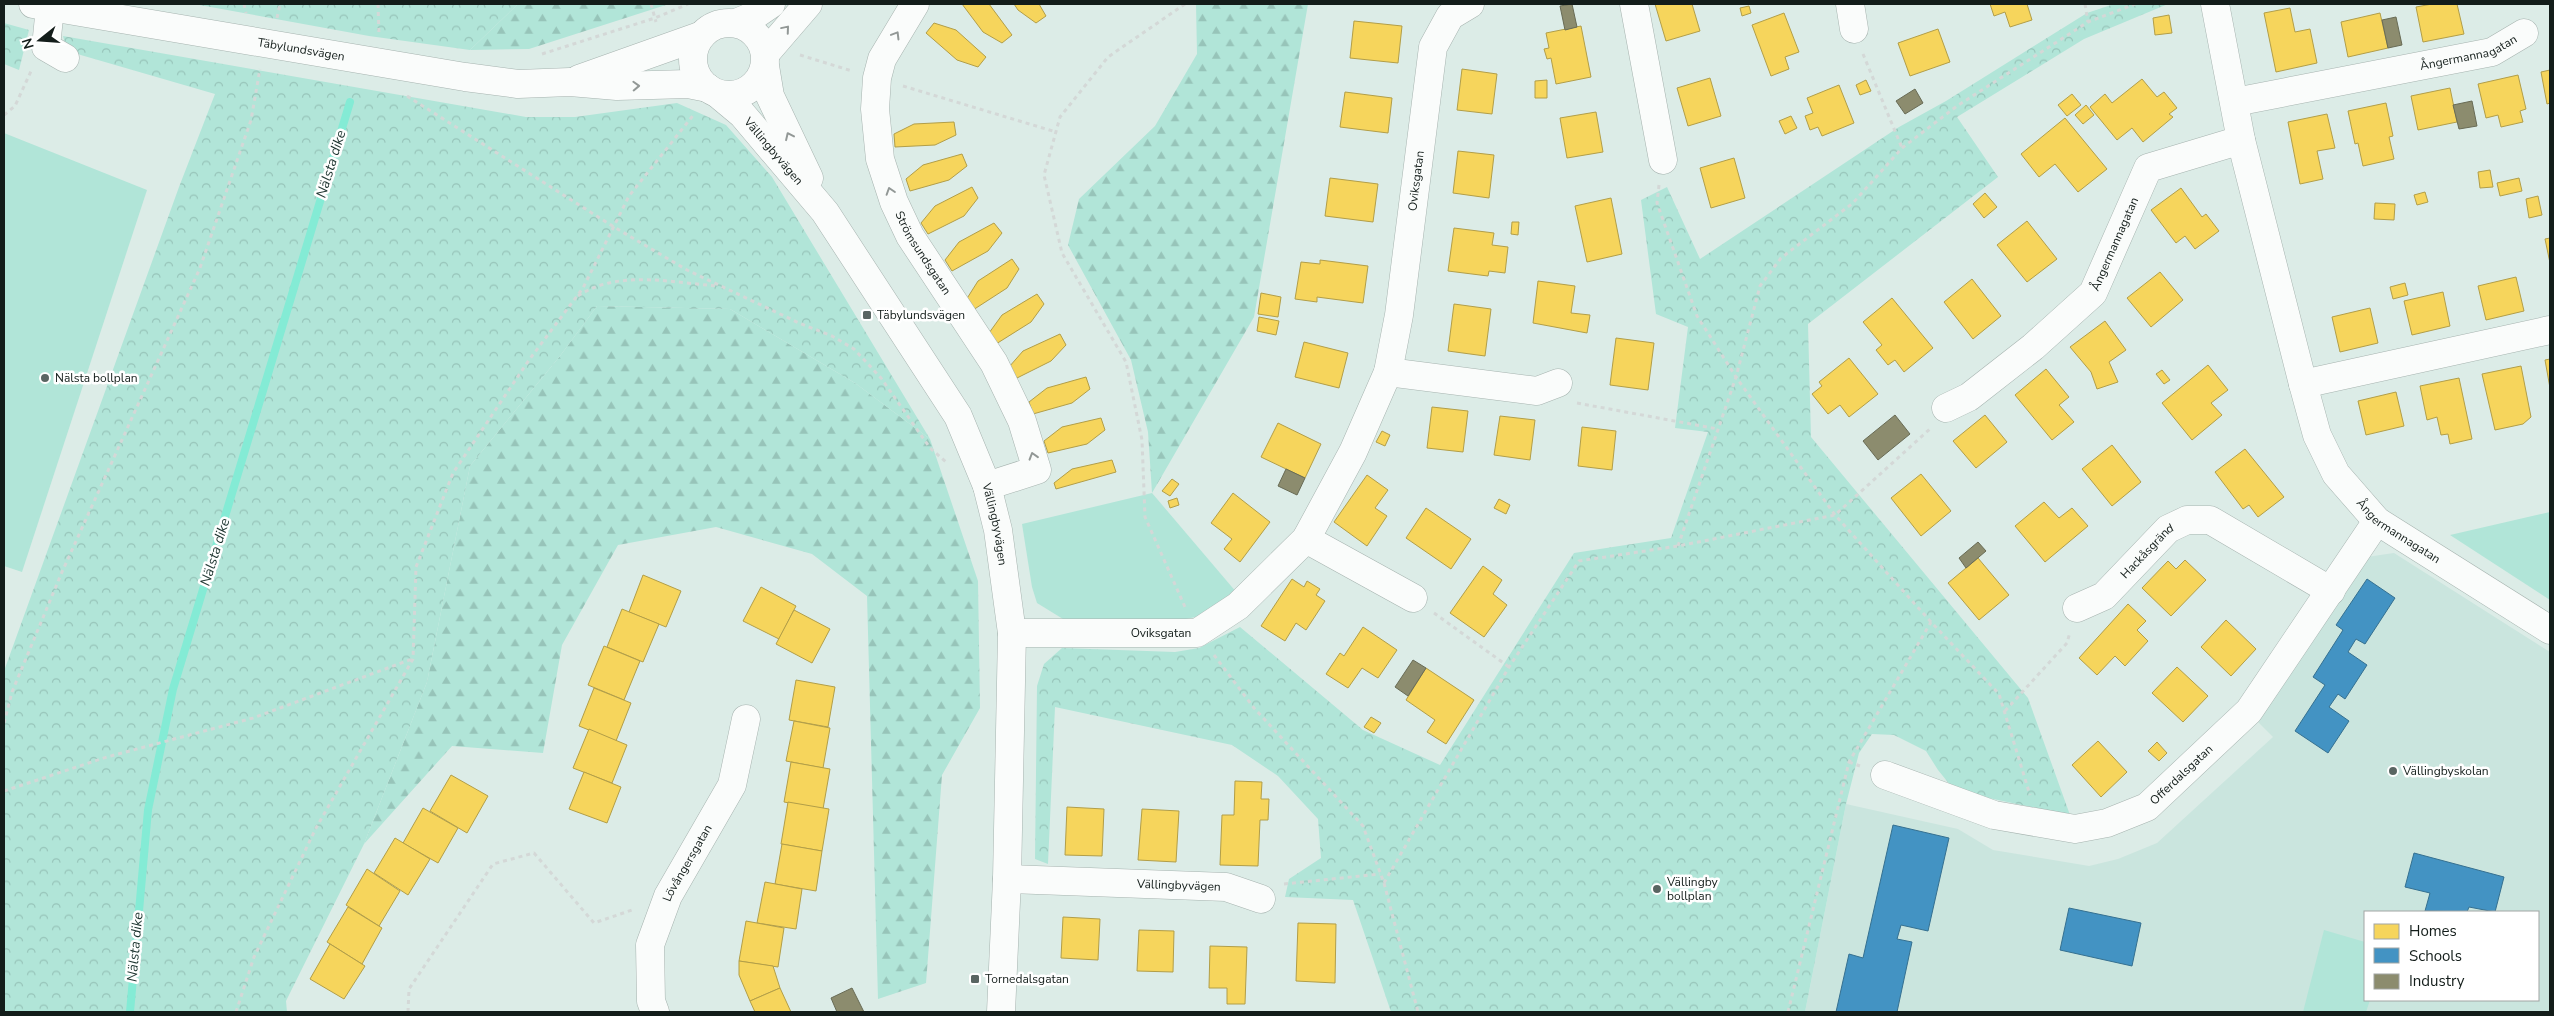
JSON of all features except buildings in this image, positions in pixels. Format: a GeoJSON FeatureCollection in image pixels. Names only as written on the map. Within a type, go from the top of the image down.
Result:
{"type":"FeatureCollection","features":[{"type":"Feature","properties":{"kind":"street"},"geometry":{"type":"LineString","coordinates":[[771,4],[755,15],[736,23],[718,24],[700,36],[695,47],[693,64],[700,80],[713,91],[730,95],[741,94],[752,88],[760,78],[765,60],[808,4]]}},
{"type":"Feature","properties":{"kind":"street","name":"Strömsundsgatan"},"geometry":{"type":"LineString","coordinates":[[915,4],[882,59],[877,78],[875,109],[880,159],[894,202],[910,236],[994,363],[1022,421],[1037,470],[987,486]]}},
{"type":"Feature","properties":{"kind":"street","name":"Oviksgatan"},"geometry":{"type":"LineString","coordinates":[[1012,633],[1197,632],[1238,606],[1306,539],[1353,452],[1388,372],[1398,315],[1433,47],[1450,16],[1470,4]]}},
{"type":"Feature","properties":{"kind":"street"},"geometry":{"type":"LineString","coordinates":[[1634,4],[1663,160]]}},
{"type":"Feature","properties":{"kind":"street","name":"Ångermannagatan"},"geometry":{"type":"LineString","coordinates":[[2215,4],[2241,140],[2303,384],[2317,435],[2336,474],[2377,521],[2550,630]]}},
{"type":"Feature","properties":{"kind":"street"},"geometry":{"type":"LineString","coordinates":[[42,5],[55,52]]}},
{"type":"Feature","properties":{"kind":"street","name":"Täbylundsvägen"},"geometry":{"type":"LineString","coordinates":[[42,5],[465,77],[518,84],[570,82],[617,86],[688,84],[713,91]]}},
{"type":"Feature","properties":{"kind":"street"},"geometry":{"type":"LineString","coordinates":[[736,23],[753,32],[761,42],[765,60]]}},
{"type":"Feature","properties":{"kind":"street","name":"Ångermannagatan"},"geometry":{"type":"LineString","coordinates":[[2235,102],[2492,52],[2524,32]]}},
{"type":"Feature","properties":{"kind":"street","name":"Täbylundsvägen"},"geometry":{"type":"LineString","coordinates":[[570,82],[700,36]]}},
{"type":"Feature","properties":{"kind":"street","name":"Vällingbyvägen"},"geometry":{"type":"LineString","coordinates":[[765,60],[770,96],[825,212]]}},
{"type":"Feature","properties":{"kind":"street","name":"Vällingbyvägen"},"geometry":{"type":"LineString","coordinates":[[713,91],[742,114],[825,212],[958,416],[987,486],[998,530],[1012,633],[1007,879],[1000,1012]]}},
{"type":"Feature","properties":{"kind":"street","name":"Ångermannagatan"},"geometry":{"type":"LineString","coordinates":[[1946,408],[1969,397],[2033,348],[2093,293],[2148,168],[2241,140]]}},
{"type":"Feature","properties":{"kind":"street"},"geometry":{"type":"LineString","coordinates":[[2303,384],[2550,330]]}},
{"type":"Feature","properties":{"kind":"street"},"geometry":{"type":"LineString","coordinates":[[1388,372],[1537,391],[1558,384]]}},
{"type":"Feature","properties":{"kind":"street","name":"Hackåsgränd"},"geometry":{"type":"LineString","coordinates":[[2077,608],[2104,596],[2168,529],[2187,520],[2210,520],[2331,591]]}},
{"type":"Feature","properties":{"kind":"street","name":"Offerdalsgatan"},"geometry":{"type":"LineString","coordinates":[[1885,775],[1994,815],[2075,829],[2106,823],[2147,807],[2249,711],[2377,521]]}},
{"type":"Feature","properties":{"kind":"street"},"geometry":{"type":"LineString","coordinates":[[1306,539],[1413,598]]}},
{"type":"Feature","properties":{"kind":"street","name":"Lövångersgatan"},"geometry":{"type":"LineString","coordinates":[[655,1012],[651,1001],[650,945],[668,896],[732,785],[746,719]]}},
{"type":"Feature","properties":{"kind":"street","name":"Vällingbyvägen"},"geometry":{"type":"LineString","coordinates":[[1007,879],[1226,887],[1261,899]]}},
{"type":"Feature","properties":{"kind":"path"},"geometry":{"type":"LineString","coordinates":[[276,24],[280,4]]}},
{"type":"Feature","properties":{"kind":"path"},"geometry":{"type":"LineString","coordinates":[[378,4],[379,42]]}},
{"type":"Feature","properties":{"kind":"path"},"geometry":{"type":"LineString","coordinates":[[538,56],[655,18],[688,4]]}},
{"type":"Feature","properties":{"kind":"path"},"geometry":{"type":"LineString","coordinates":[[1185,4],[1108,57],[1060,117],[1044,175],[1062,253],[1126,362],[1142,440],[1146,517],[1197,632],[1254,708],[1362,826],[1384,883],[1418,1012]]}},
{"type":"Feature","properties":{"kind":"path"},"geometry":{"type":"LineString","coordinates":[[2085,4],[2088,22]]}},
{"type":"Feature","properties":{"kind":"path"},"geometry":{"type":"LineString","coordinates":[[1678,546],[1736,377],[1760,286],[1780,258],[1853,203],[1902,148],[1957,106],[2088,22],[2135,4]]}},
{"type":"Feature","properties":{"kind":"path"},"geometry":{"type":"LineString","coordinates":[[1852,17],[1902,148]]}},
{"type":"Feature","properties":{"kind":"path"},"geometry":{"type":"LineString","coordinates":[[4,115],[15,106],[29,73],[55,52]]}},
{"type":"Feature","properties":{"kind":"path"},"geometry":{"type":"LineString","coordinates":[[798,55],[1056,132]]}},
{"type":"Feature","properties":{"kind":"path"},"geometry":{"type":"LineString","coordinates":[[4,723],[12,692],[62,572],[200,268],[251,120],[261,64]]}},
{"type":"Feature","properties":{"kind":"path"},"geometry":{"type":"LineString","coordinates":[[236,1012],[254,957],[316,828],[413,659],[416,566],[453,473],[528,360],[583,288],[629,196],[696,112],[672,85]]}},
{"type":"Feature","properties":{"kind":"path"},"geometry":{"type":"LineString","coordinates":[[404,95],[614,227],[687,270],[832,336],[854,349],[881,378],[930,448],[948,464]]}},
{"type":"Feature","properties":{"kind":"path"},"geometry":{"type":"LineString","coordinates":[[1663,160],[1657,203],[1697,316],[1736,377],[1835,515],[1999,694],[2038,824]]}},
{"type":"Feature","properties":{"kind":"path"},"geometry":{"type":"LineString","coordinates":[[576,298],[590,289],[608,282],[634,280],[721,286]]}},
{"type":"Feature","properties":{"kind":"path"},"geometry":{"type":"LineString","coordinates":[[1558,384],[1579,405],[1718,429]]}},
{"type":"Feature","properties":{"kind":"path"},"geometry":{"type":"LineString","coordinates":[[1384,883],[1509,667],[1579,562],[1678,546],[1835,515],[1928,431],[1946,408]]}},
{"type":"Feature","properties":{"kind":"path"},"geometry":{"type":"LineString","coordinates":[[1413,598],[1509,667]]}},
{"type":"Feature","properties":{"kind":"path"},"geometry":{"type":"LineString","coordinates":[[2004,712],[2068,643],[2077,608]]}},
{"type":"Feature","properties":{"kind":"path"},"geometry":{"type":"LineString","coordinates":[[1788,1012],[1849,762],[1931,622]]}},
{"type":"Feature","properties":{"kind":"path"},"geometry":{"type":"LineString","coordinates":[[4,790],[138,749],[253,718],[413,659]]}},
{"type":"Feature","properties":{"kind":"path"},"geometry":{"type":"LineString","coordinates":[[408,1012],[408,989],[493,864],[534,853],[594,923],[668,896]]}},
{"type":"Feature","properties":{"kind":"path"},"geometry":{"type":"LineString","coordinates":[[1261,899],[1280,884],[1380,874]]}},
{"type":"Feature","properties":{"kind":"shaded area","name":"Vällingbyskolan"},"geometry":{"type":"Polygon","coordinates":[[[2394,553],[2550,652],[2550,1012],[1805,1012],[1846,804],[1958,829],[1993,850],[2089,866],[2118,859],[2157,843],[2273,737],[2256,720],[2367,557],[2394,553]]]}},
{"type":"Feature","properties":{"kind":"green space"},"geometry":{"type":"Polygon","coordinates":[[[194,4],[518,4],[470,50],[369,36],[194,4]]]}},
{"type":"Feature","properties":{"kind":"green space"},"geometry":{"type":"Polygon","coordinates":[[[518,4],[669,4],[529,49],[470,50],[518,4]]]}},
{"type":"Feature","properties":{"kind":"green space"},"geometry":{"type":"Polygon","coordinates":[[[1196,4],[1308,4],[1254,317],[1152,493],[1148,432],[1131,360],[1068,245],[1079,199],[1155,126],[1197,54],[1196,4]]]}},
{"type":"Feature","properties":{"kind":"green space"},"geometry":{"type":"Polygon","coordinates":[[[2114,4],[2168,4],[2084,39],[1957,117],[1998,177],[1808,324],[1811,437],[2028,698],[2070,815],[1955,791],[1926,751],[1894,735],[1872,734],[1859,753],[1846,804],[1805,1012],[1391,1012],[1353,900],[1285,897],[1289,879],[1321,858],[1318,819],[1278,776],[1232,745],[1055,707],[1048,864],[1035,859],[1037,686],[1044,664],[1062,648],[1175,652],[1199,648],[1240,627],[1363,730],[1440,765],[1574,553],[1671,538],[1708,432],[1675,428],[1688,327],[1656,314],[1641,200],[1667,187],[1700,259],[1899,127],[1946,101],[2087,13],[2114,4]]]}},
{"type":"Feature","properties":{"kind":"green space"},"geometry":{"type":"Polygon","coordinates":[[[4,23],[29,30],[19,70],[4,64],[4,23]]]}},
{"type":"Feature","properties":{"kind":"green space"},"geometry":{"type":"Polygon","coordinates":[[[63,36],[526,117],[575,117],[677,103],[726,125],[772,177],[930,439],[855,383],[730,309],[597,306],[560,356],[470,466],[427,682],[364,844],[286,1001],[287,1012],[4,1012],[4,671],[179,187],[215,94],[67,51],[63,36]]]}},
{"type":"Feature","properties":{"kind":"green space","name":"Nälsta bollplan"},"geometry":{"type":"Polygon","coordinates":[[[4,133],[147,190],[22,572],[4,566],[4,133]]]}},
{"type":"Feature","properties":{"kind":"green space"},"geometry":{"type":"Polygon","coordinates":[[[597,306],[730,309],[855,383],[930,439],[978,581],[980,708],[942,775],[926,983],[878,999],[867,596],[812,554],[716,527],[618,545],[562,645],[543,753],[452,746],[364,844],[427,682],[470,466],[560,356],[597,306]]]}},
{"type":"Feature","properties":{"kind":"green space"},"geometry":{"type":"Polygon","coordinates":[[[1152,493],[1237,593],[1200,616],[1172,622],[1063,619],[1037,603],[1032,587],[1022,524],[1152,493]]]}},
{"type":"Feature","properties":{"kind":"green space"},"geometry":{"type":"Polygon","coordinates":[[[2550,512],[2550,600],[2450,535],[2550,512]]]}},
{"type":"Feature","properties":{"kind":"green space"},"geometry":{"type":"Polygon","coordinates":[[[2324,930],[2364,942],[2364,1001],[2370,1001],[2366,1012],[2303,1012],[2324,930]]]}},
{"type":"Feature","properties":{"kind":"waterway","name":"Nälsta dike"},"geometry":{"type":"LineString","coordinates":[[130,1012],[148,810],[173,689],[350,102]]}},
{"type":"Feature","properties":{"kind":"place","name":"Täbylundsvägen"},"geometry":{"type":"Point","coordinates":[867,315]}},
{"type":"Feature","properties":{"kind":"place","name":"Nälsta bollplan"},"geometry":{"type":"Point","coordinates":[45,378]}},
{"type":"Feature","properties":{"kind":"place","name":"Vällingbyskolan"},"geometry":{"type":"Point","coordinates":[2393,771]}},
{"type":"Feature","properties":{"kind":"place","name":"Vällingby bollplan"},"geometry":{"type":"Point","coordinates":[1657,889]}},
{"type":"Feature","properties":{"kind":"place","name":"Tornedalsgatan"},"geometry":{"type":"Point","coordinates":[975,979]}}]}
